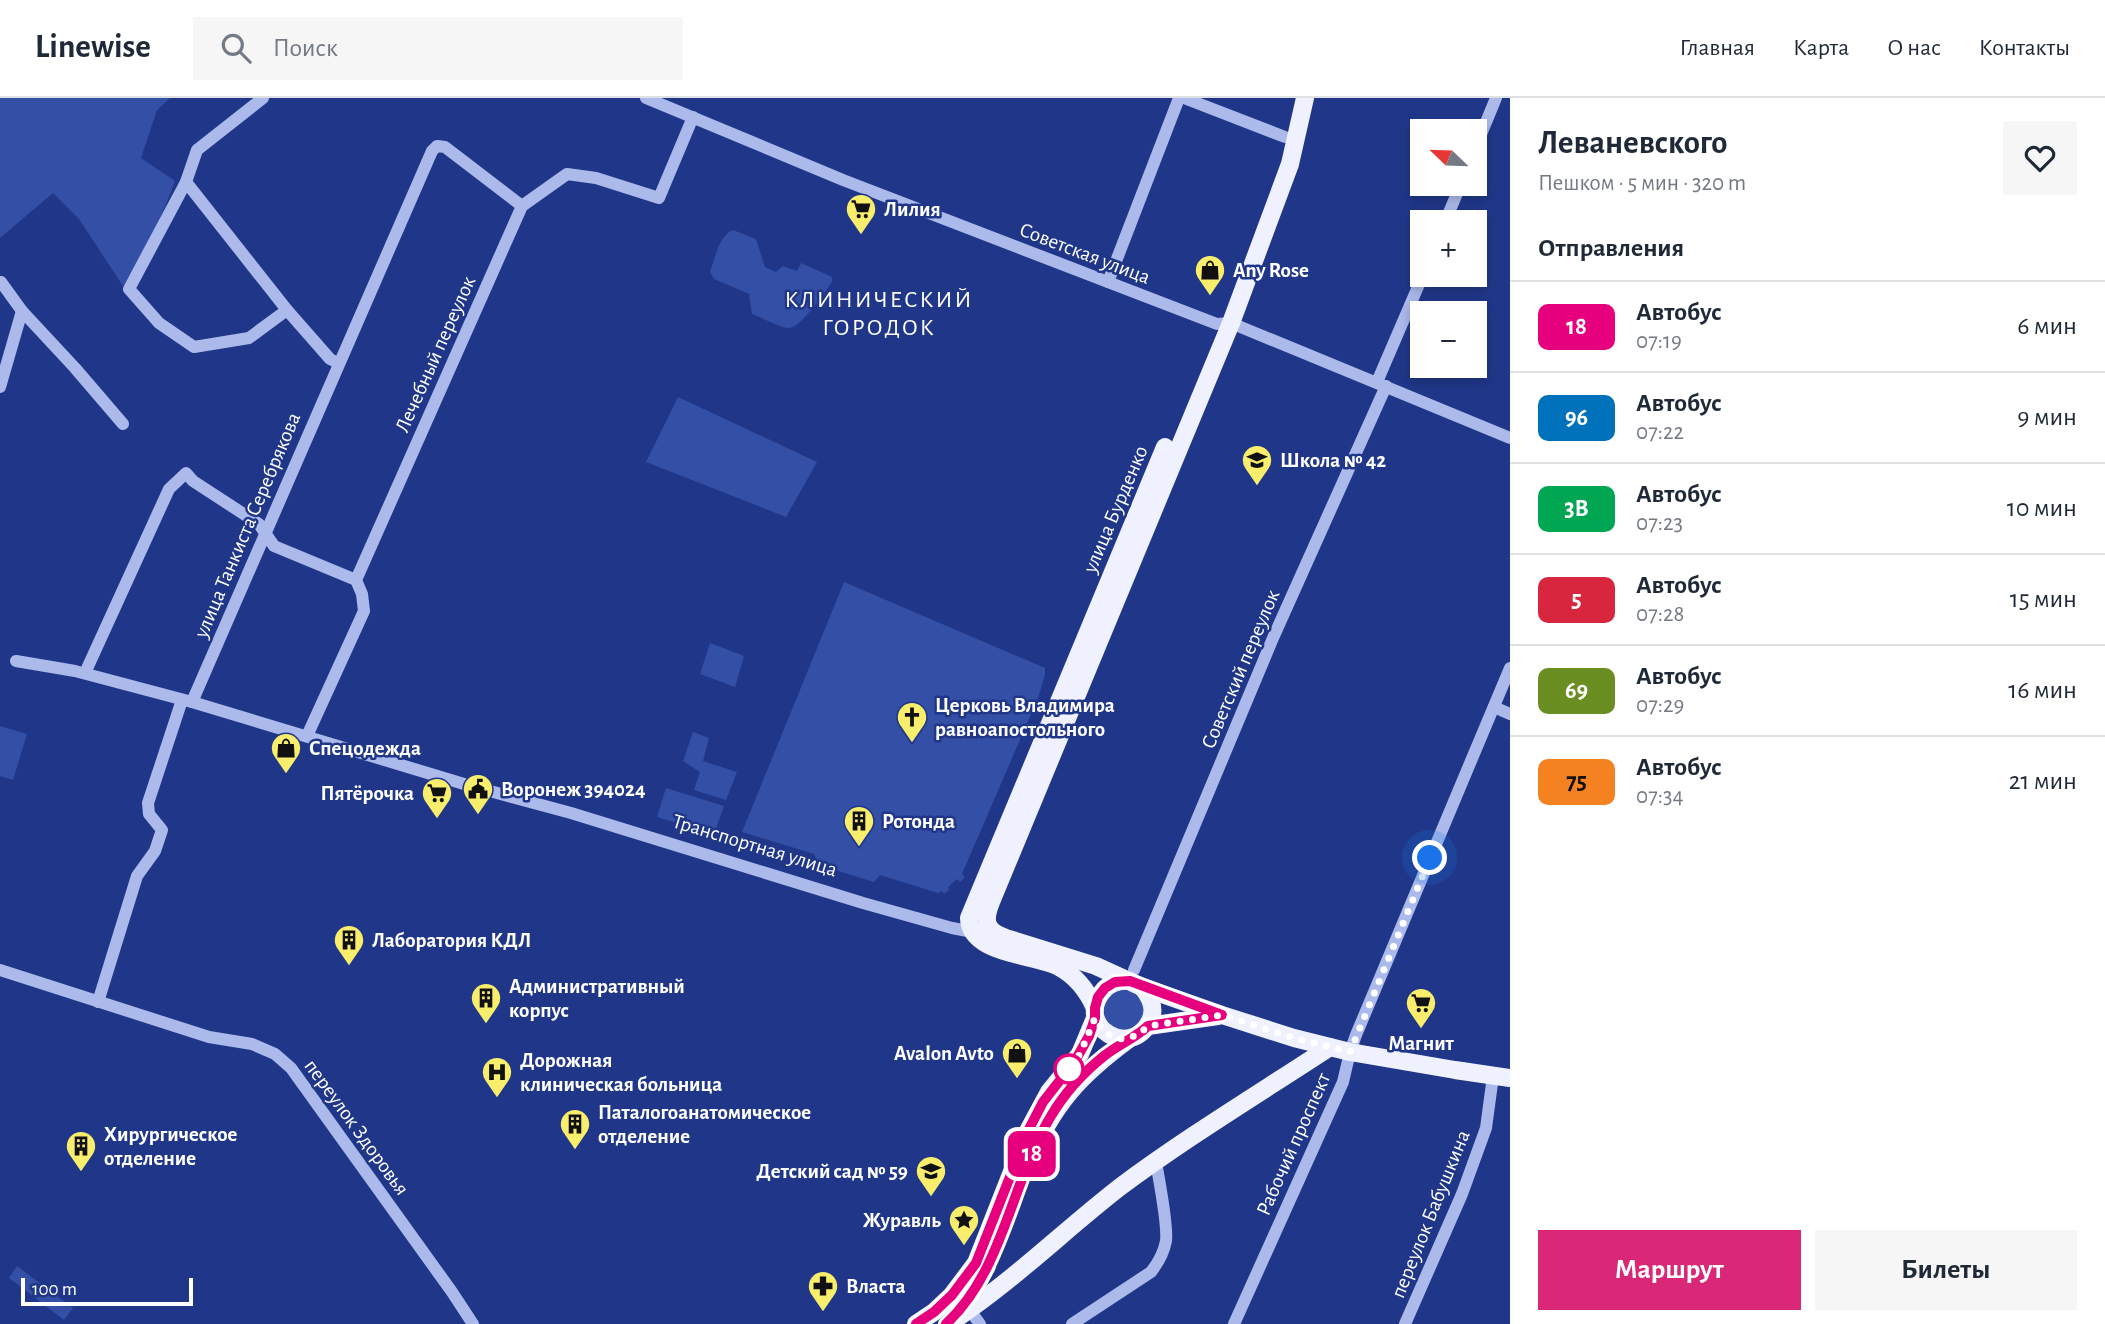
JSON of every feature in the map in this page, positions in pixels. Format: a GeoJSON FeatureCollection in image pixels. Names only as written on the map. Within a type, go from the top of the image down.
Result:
{"type":"FeatureCollection","features":[{"type":"Feature","properties":{"kind":"main road","name":"улица Бурденко"},"geometry":{"type":"LineString","coordinates":[[992,932],[987,920],[990,902],[1224,324],[1285,137],[1293,98]]}},
{"type":"Feature","properties":{"kind":"main road","name":"улица Бурденко"},"geometry":{"type":"LineString","coordinates":[[972,933],[969,918],[972,909],[1272,217],[1290,164],[1305,98]]}},
{"type":"Feature","properties":{"kind":"main road"},"geometry":{"type":"LineString","coordinates":[[992,932],[1136,979],[1222,1015],[1330,1047],[1502,1077]]}},
{"type":"Feature","properties":{"kind":"main road"},"geometry":{"type":"LineString","coordinates":[[972,933],[988,945],[1056,966],[1067,972],[1088,993],[1100,1027],[1108,1034],[1129,1039]]}},
{"type":"Feature","properties":{"kind":"main road"},"geometry":{"type":"LineString","coordinates":[[967,1308],[976,1263],[1028,1131],[1043,1102],[1080,1054],[1098,997],[1105,988],[1115,982],[1136,979]]}},
{"type":"Feature","properties":{"kind":"main road"},"geometry":{"type":"LineString","coordinates":[[967,1308],[986,1269],[1037,1142],[1052,1114],[1078,1081],[1103,1057],[1148,1026],[1153,1015],[1153,1006],[1150,997],[1136,979]]}},
{"type":"Feature","properties":{"kind":"main road"},"geometry":{"type":"LineString","coordinates":[[1148,1026],[1222,1015]]}},
{"type":"Feature","properties":{"kind":"main road"},"geometry":{"type":"LineString","coordinates":[[947,1324],[996,1291],[1119,1188],[1330,1047]]}},
{"type":"Feature","properties":{"kind":"main road"},"geometry":{"type":"LineString","coordinates":[[916,1324],[934,1312],[967,1308]]}},
{"type":"Feature","properties":{"kind":"street"},"geometry":{"type":"LineString","coordinates":[[263,98],[197,150],[186,182],[130,289],[159,323],[194,347],[249,338],[287,310]]}},
{"type":"Feature","properties":{"kind":"street","name":"Советская улица"},"geometry":{"type":"LineString","coordinates":[[646,98],[843,180],[1382,384],[1510,438]]}},
{"type":"Feature","properties":{"kind":"street"},"geometry":{"type":"LineString","coordinates":[[1108,282],[1182,98],[1285,137]]}},
{"type":"Feature","properties":{"kind":"street"},"geometry":{"type":"LineString","coordinates":[[1487,119],[1496,98]]}},
{"type":"Feature","properties":{"kind":"street"},"geometry":{"type":"LineString","coordinates":[[522,206],[567,174],[596,178],[659,198],[693,117]]}},
{"type":"Feature","properties":{"kind":"street","name":"улица Танкиста Серебрякова"},"geometry":{"type":"LineString","coordinates":[[98,1002],[137,876],[155,851],[162,830],[149,814],[148,803],[187,701],[432,151],[437,146],[445,147],[522,206]]}},
{"type":"Feature","properties":{"kind":"street"},"geometry":{"type":"LineString","coordinates":[[186,182],[287,310],[330,359],[338,363]]}},
{"type":"Feature","properties":{"kind":"street","name":"Лечебный переулок"},"geometry":{"type":"LineString","coordinates":[[356,580],[522,206]]}},
{"type":"Feature","properties":{"kind":"street"},"geometry":{"type":"LineString","coordinates":[[1,282],[22,311],[123,424]]}},
{"type":"Feature","properties":{"kind":"street","name":"Советский переулок"},"geometry":{"type":"LineString","coordinates":[[1136,979],[1273,638],[1382,384],[1418,287]]}},
{"type":"Feature","properties":{"kind":"street"},"geometry":{"type":"LineString","coordinates":[[0,387],[22,311]]}},
{"type":"Feature","properties":{"kind":"street"},"geometry":{"type":"LineString","coordinates":[[85,673],[169,489],[186,473],[192,481],[258,524],[274,545],[356,580],[362,594],[364,611],[307,736]]}},
{"type":"Feature","properties":{"kind":"street","name":"Транспортная улица"},"geometry":{"type":"LineString","coordinates":[[16,661],[85,673],[187,701],[658,839],[863,903],[972,933],[992,932]]}},
{"type":"Feature","properties":{"kind":"street","name":"Рабочий проспект"},"geometry":{"type":"LineString","coordinates":[[1234,1324],[1343,1082],[1350,1052],[1510,668]]}},
{"type":"Feature","properties":{"kind":"street"},"geometry":{"type":"LineString","coordinates":[[1494,707],[1510,714]]}},
{"type":"Feature","properties":{"kind":"street","name":"переулок Здоровья"},"geometry":{"type":"LineString","coordinates":[[0,970],[209,1037],[253,1044],[275,1054],[291,1068],[473,1324]]}},
{"type":"Feature","properties":{"kind":"street","name":"переулок Бабушкина"},"geometry":{"type":"LineString","coordinates":[[1405,1324],[1462,1194],[1502,1077]]}},
{"type":"Feature","properties":{"kind":"street"},"geometry":{"type":"LineString","coordinates":[[1072,1324],[1151,1272],[1158,1262],[1166,1240],[1156,1162]]}},
{"type":"Feature","properties":{"kind":"shaded area"},"geometry":{"type":"Polygon","coordinates":[[[0,98],[170,98],[157,110],[141,158],[175,181],[152,235],[123,286],[79,219],[53,193],[0,238],[0,98]]]}},
{"type":"Feature","properties":{"kind":"shaded area"},"geometry":{"type":"Polygon","coordinates":[[[733,230],[756,239],[765,267],[776,272],[783,266],[797,271],[801,263],[832,277],[832,282],[818,301],[795,326],[782,327],[752,314],[749,294],[714,279],[710,272],[718,248],[724,237],[733,230]]]}},
{"type":"Feature","properties":{"kind":"shaded area"},"geometry":{"type":"Polygon","coordinates":[[[678,397],[817,462],[786,517],[646,462],[678,397]]]}},
{"type":"Feature","properties":{"kind":"shaded area"},"geometry":{"type":"Polygon","coordinates":[[[844,582],[1045,668],[1038,698],[962,874],[965,877],[960,882],[957,879],[944,894],[942,891],[938,893],[880,875],[874,882],[819,865],[814,854],[742,832],[844,582]]]}},
{"type":"Feature","properties":{"kind":"shaded area"},"geometry":{"type":"Polygon","coordinates":[[[710,643],[744,656],[735,687],[700,674],[710,643]]]}},
{"type":"Feature","properties":{"kind":"shaded area"},"geometry":{"type":"Polygon","coordinates":[[[0,726],[27,734],[13,780],[0,776],[0,726]]]}},
{"type":"Feature","properties":{"kind":"shaded area"},"geometry":{"type":"Polygon","coordinates":[[[693,732],[709,738],[703,761],[737,772],[726,800],[694,790],[700,772],[683,761],[693,732]]]}},
{"type":"Feature","properties":{"kind":"shaded area"},"geometry":{"type":"Polygon","coordinates":[[[666,788],[724,806],[714,834],[657,817],[666,788]]]}},
{"type":"Feature","properties":{"kind":"shaded area"},"geometry":{"type":"Polygon","coordinates":[[[1124,990],[1132,991],[1138,996],[1143,1002],[1143,1018],[1138,1024],[1132,1029],[1124,1030],[1116,1029],[1110,1024],[1105,1018],[1104,1010],[1105,1002],[1110,996],[1116,991],[1124,990]]]}},
{"type":"Feature","properties":{"kind":"shaded area"},"geometry":{"type":"Polygon","coordinates":[[[17,1266],[73,1308],[64,1320],[9,1278],[17,1266]]]}},
{"type":"Feature","properties":{"kind":"bus line","name":"18"},"geometry":{"type":"LineString","coordinates":[[916,1324],[952,1295],[976,1263],[1028,1131],[1049,1092],[1080,1054],[1095,1018],[1098,997],[1105,988],[1115,982],[1130,981],[1222,1015],[1148,1026],[1103,1057],[1071,1088],[1052,1114],[1037,1142],[986,1269],[971,1296],[946,1324]]}},
{"type":"Feature","properties":{"kind":"place","name":"Лилия"},"geometry":{"type":"Point","coordinates":[861,236]}},
{"type":"Feature","properties":{"kind":"place","name":"Any Rose"},"geometry":{"type":"Point","coordinates":[1210,297]}},
{"type":"Feature","properties":{"kind":"place","name":"Школа № 42"},"geometry":{"type":"Point","coordinates":[1257,487]}},
{"type":"Feature","properties":{"kind":"place","name":"Церковь Владимира равноапостольного"},"geometry":{"type":"Point","coordinates":[912,744]}},
{"type":"Feature","properties":{"kind":"place","name":"Спецодежда"},"geometry":{"type":"Point","coordinates":[286,775]}},
{"type":"Feature","properties":{"kind":"place","name":"Воронеж 394024"},"geometry":{"type":"Point","coordinates":[478,816]}},
{"type":"Feature","properties":{"kind":"place","name":"Пятёрочка"},"geometry":{"type":"Point","coordinates":[437,820]}},
{"type":"Feature","properties":{"kind":"place","name":"Ротонда"},"geometry":{"type":"Point","coordinates":[859,848]}},
{"type":"Feature","properties":{"kind":"place","name":"Лаборатория КДЛ"},"geometry":{"type":"Point","coordinates":[349,967]}},
{"type":"Feature","properties":{"kind":"place","name":"Административный корпус"},"geometry":{"type":"Point","coordinates":[486,1025]}},
{"type":"Feature","properties":{"kind":"place","name":"Магнит"},"geometry":{"type":"Point","coordinates":[1421,1030]}},
{"type":"Feature","properties":{"kind":"place","name":"Avalon Avto"},"geometry":{"type":"Point","coordinates":[1017,1080]}},
{"type":"Feature","properties":{"kind":"place","name":"Дорожная клиническая больница"},"geometry":{"type":"Point","coordinates":[497,1099]}},
{"type":"Feature","properties":{"kind":"place","name":"Паталогоанатомическое отделение"},"geometry":{"type":"Point","coordinates":[575,1151]}},
{"type":"Feature","properties":{"kind":"place","name":"Хирургическое отделение"},"geometry":{"type":"Point","coordinates":[81,1173]}},
{"type":"Feature","properties":{"kind":"place","name":"Детский сад № 59"},"geometry":{"type":"Point","coordinates":[931,1198]}},
{"type":"Feature","properties":{"kind":"place","name":"Журавль"},"geometry":{"type":"Point","coordinates":[964,1247]}},
{"type":"Feature","properties":{"kind":"place","name":"Власта"},"geometry":{"type":"Point","coordinates":[823,1313]}},
{"type":"Feature","properties":{"kind":"district","name":"КЛИНИЧЕСКИЙ ГОРОДОК"},"geometry":{"type":"Point","coordinates":[879,313]}},
{"type":"Feature","properties":{"kind":"route"},"geometry":{"type":"LineString","coordinates":[[1069,1069],[1066,1072],[1080,1054],[1095,1018],[1108,1034],[1129,1039],[1148,1026],[1222,1015],[1294,1038],[1350,1052],[1430,858]]}}]}
